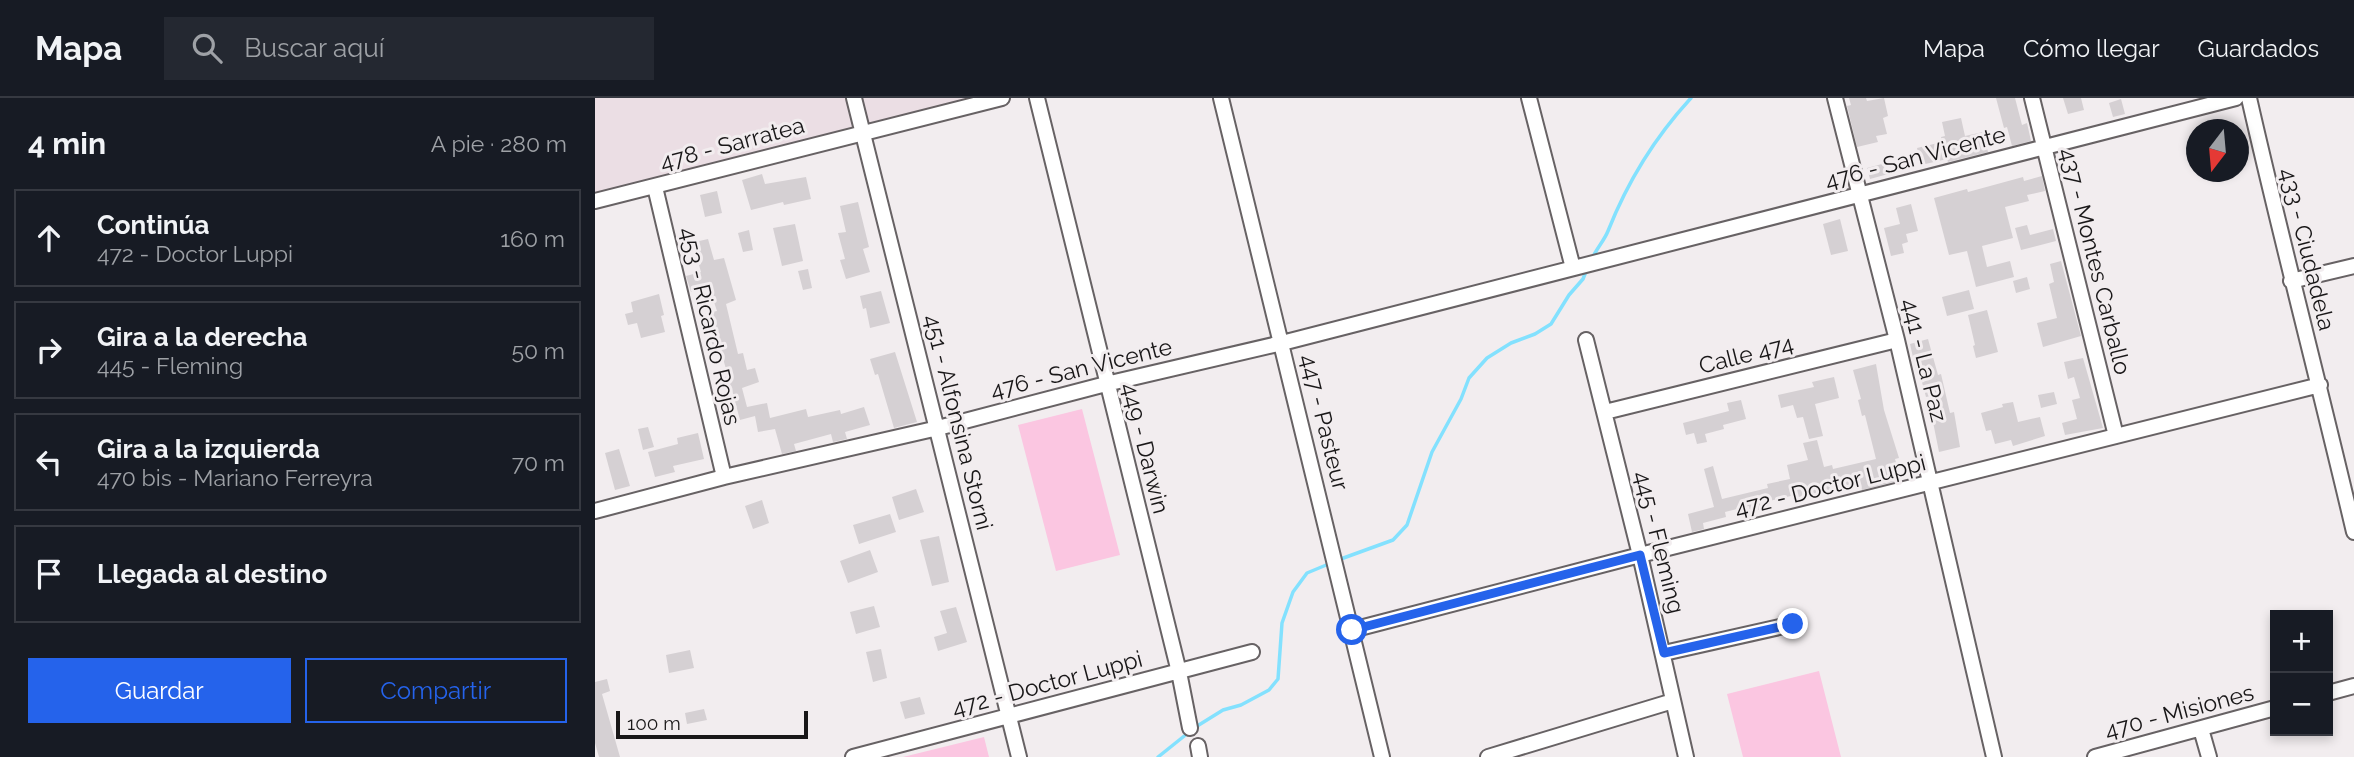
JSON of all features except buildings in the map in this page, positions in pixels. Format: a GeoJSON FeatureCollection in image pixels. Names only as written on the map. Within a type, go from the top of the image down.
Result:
{"type":"FeatureCollection","features":[{"type":"Feature","properties":{"kind":"street","name":"451 - Alfonsina Storni"},"geometry":{"type":"LineString","coordinates":[[854,98],[1019,757]]}},
{"type":"Feature","properties":{"kind":"street","name":"478 - Sarratea"},"geometry":{"type":"LineString","coordinates":[[595,201],[1002,98]]}},
{"type":"Feature","properties":{"kind":"street","name":"449 - Darwin"},"geometry":{"type":"LineString","coordinates":[[1037,98],[1179,672],[1190,727]]}},
{"type":"Feature","properties":{"kind":"street","name":"447 - Pasteur"},"geometry":{"type":"LineString","coordinates":[[1220,98],[1383,757]]}},
{"type":"Feature","properties":{"kind":"street"},"geometry":{"type":"LineString","coordinates":[[1529,98],[1575,268]]}},
{"type":"Feature","properties":{"kind":"street","name":"441 - La Paz"},"geometry":{"type":"LineString","coordinates":[[1835,98],[1932,484],[1994,757]]}},
{"type":"Feature","properties":{"kind":"street","name":"437 - Montes Carballo"},"geometry":{"type":"LineString","coordinates":[[2032,98],[2116,436]]}},
{"type":"Feature","properties":{"kind":"street","name":"476 - San Vicente"},"geometry":{"type":"LineString","coordinates":[[595,511],[724,477],[938,428],[1106,384],[1282,343],[2236,98]]}},
{"type":"Feature","properties":{"kind":"street","name":"433 - Ciudadela"},"geometry":{"type":"LineString","coordinates":[[2249,98],[2291,281],[2348,480],[2354,532]]}},
{"type":"Feature","properties":{"kind":"street","name":"453 - Ricardo Rojas"},"geometry":{"type":"LineString","coordinates":[[655,187],[724,477]]}},
{"type":"Feature","properties":{"kind":"street"},"geometry":{"type":"LineString","coordinates":[[2291,281],[2354,266]]}},
{"type":"Feature","properties":{"kind":"street","name":"445 - Fleming"},"geometry":{"type":"LineString","coordinates":[[1586,340],[1664,653],[1686,757]]}},
{"type":"Feature","properties":{"kind":"street","name":"Calle 474"},"geometry":{"type":"LineString","coordinates":[[1605,412],[1897,340]]}},
{"type":"Feature","properties":{"kind":"street","name":"472 - Doctor Luppi"},"geometry":{"type":"LineString","coordinates":[[1352,630],[2320,385]]}},
{"type":"Feature","properties":{"kind":"street"},"geometry":{"type":"LineString","coordinates":[[1664,653],[1793,624]]}},
{"type":"Feature","properties":{"kind":"street","name":"472 - Doctor Luppi"},"geometry":{"type":"LineString","coordinates":[[853,757],[1252,652]]}},
{"type":"Feature","properties":{"kind":"street"},"geometry":{"type":"LineString","coordinates":[[2333,692],[2354,686]]}},
{"type":"Feature","properties":{"kind":"street"},"geometry":{"type":"LineString","coordinates":[[1488,757],[1673,701]]}},
{"type":"Feature","properties":{"kind":"street","name":"470 - Misiones"},"geometry":{"type":"LineString","coordinates":[[2095,757],[2270,709]]}},
{"type":"Feature","properties":{"kind":"street"},"geometry":{"type":"LineString","coordinates":[[2201,729],[2209,757]]}},
{"type":"Feature","properties":{"kind":"shaded area"},"geometry":{"type":"Polygon","coordinates":[[[595,98],[975,98],[595,193],[595,98]]]}},
{"type":"Feature","properties":{"kind":"shaded area"},"geometry":{"type":"Polygon","coordinates":[[[1082,409],[1120,555],[1056,571],[1018,425],[1082,409]]]}},
{"type":"Feature","properties":{"kind":"shaded area"},"geometry":{"type":"Polygon","coordinates":[[[1819,671],[1841,757],[1743,757],[1727,694],[1819,671]]]}},
{"type":"Feature","properties":{"kind":"shaded area"},"geometry":{"type":"Polygon","coordinates":[[[984,737],[989,757],[903,757],[984,737]]]}},
{"type":"Feature","properties":{"kind":"waterway"},"geometry":{"type":"LineString","coordinates":[[1592,259],[1644,161],[1691,98]]}},
{"type":"Feature","properties":{"kind":"waterway"},"geometry":{"type":"LineString","coordinates":[[1338,560],[1393,540],[1407,525],[1432,452],[1461,399],[1469,378],[1487,358],[1551,324],[1569,295],[1583,279],[1587,269]]}},
{"type":"Feature","properties":{"kind":"waterway"},"geometry":{"type":"LineString","coordinates":[[1194,728],[1223,710],[1241,705],[1269,690],[1278,679],[1282,623],[1293,592],[1307,573],[1331,563]]}},
{"type":"Feature","properties":{"kind":"waterway"},"geometry":{"type":"LineString","coordinates":[[1158,757],[1188,733]]}},
{"type":"Feature","properties":{"kind":"route"},"geometry":{"type":"LineString","coordinates":[[1352,630],[1640,555],[1664,653],[1793,624]]}}]}
